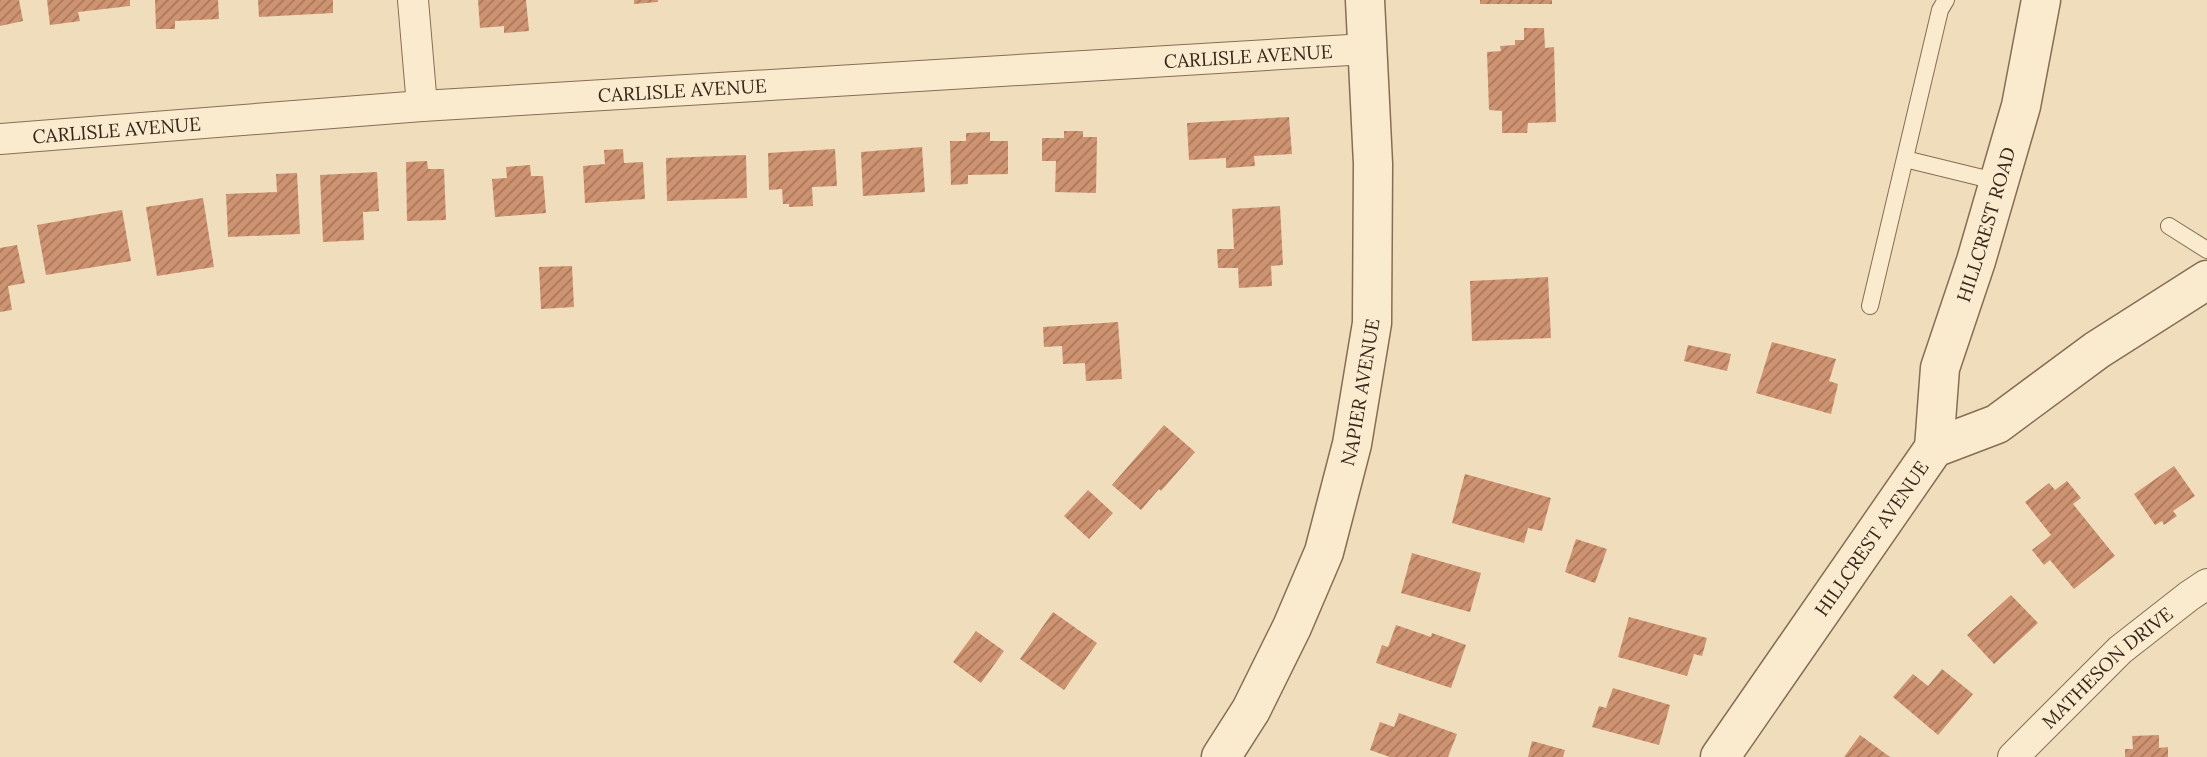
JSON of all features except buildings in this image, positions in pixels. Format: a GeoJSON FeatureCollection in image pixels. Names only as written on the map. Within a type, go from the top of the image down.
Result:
{"type":"FeatureCollection","features":[{"type":"Feature","properties":{"kind":"street"},"geometry":{"type":"LineString","coordinates":[[413,0],[422,106]]}},
{"type":"Feature","properties":{"kind":"street","name":"NAPIER AVENUE"},"geometry":{"type":"LineString","coordinates":[[1221,757],[1251,710],[1292,627],[1324,552],[1352,444],[1372,323],[1373,164],[1365,0]]}},
{"type":"Feature","properties":{"kind":"street","name":"HILLCREST ROAD"},"geometry":{"type":"LineString","coordinates":[[1934,448],[1940,368],[1976,261],[2021,106],[2041,0]]}},
{"type":"Feature","properties":{"kind":"street","name":"CARLISLE AVENUE"},"geometry":{"type":"LineString","coordinates":[[0,139],[422,106],[1366,49]]}},
{"type":"Feature","properties":{"kind":"street","name":"HILLCREST AVENUE"},"geometry":{"type":"LineString","coordinates":[[1720,757],[1934,448],[1997,424],[2097,350],[2207,280]]}},
{"type":"Feature","properties":{"kind":"street","name":"MATHESON DRIVE"},"geometry":{"type":"LineString","coordinates":[[2013,757],[2120,650],[2207,584]]}},
{"type":"Feature","properties":{"kind":"lane"},"geometry":{"type":"LineString","coordinates":[[1870,306],[1940,10],[1946,0]]}},
{"type":"Feature","properties":{"kind":"lane"},"geometry":{"type":"LineString","coordinates":[[1905,159],[1999,182]]}},
{"type":"Feature","properties":{"kind":"lane"},"geometry":{"type":"LineString","coordinates":[[2169,226],[2207,250]]}}]}
